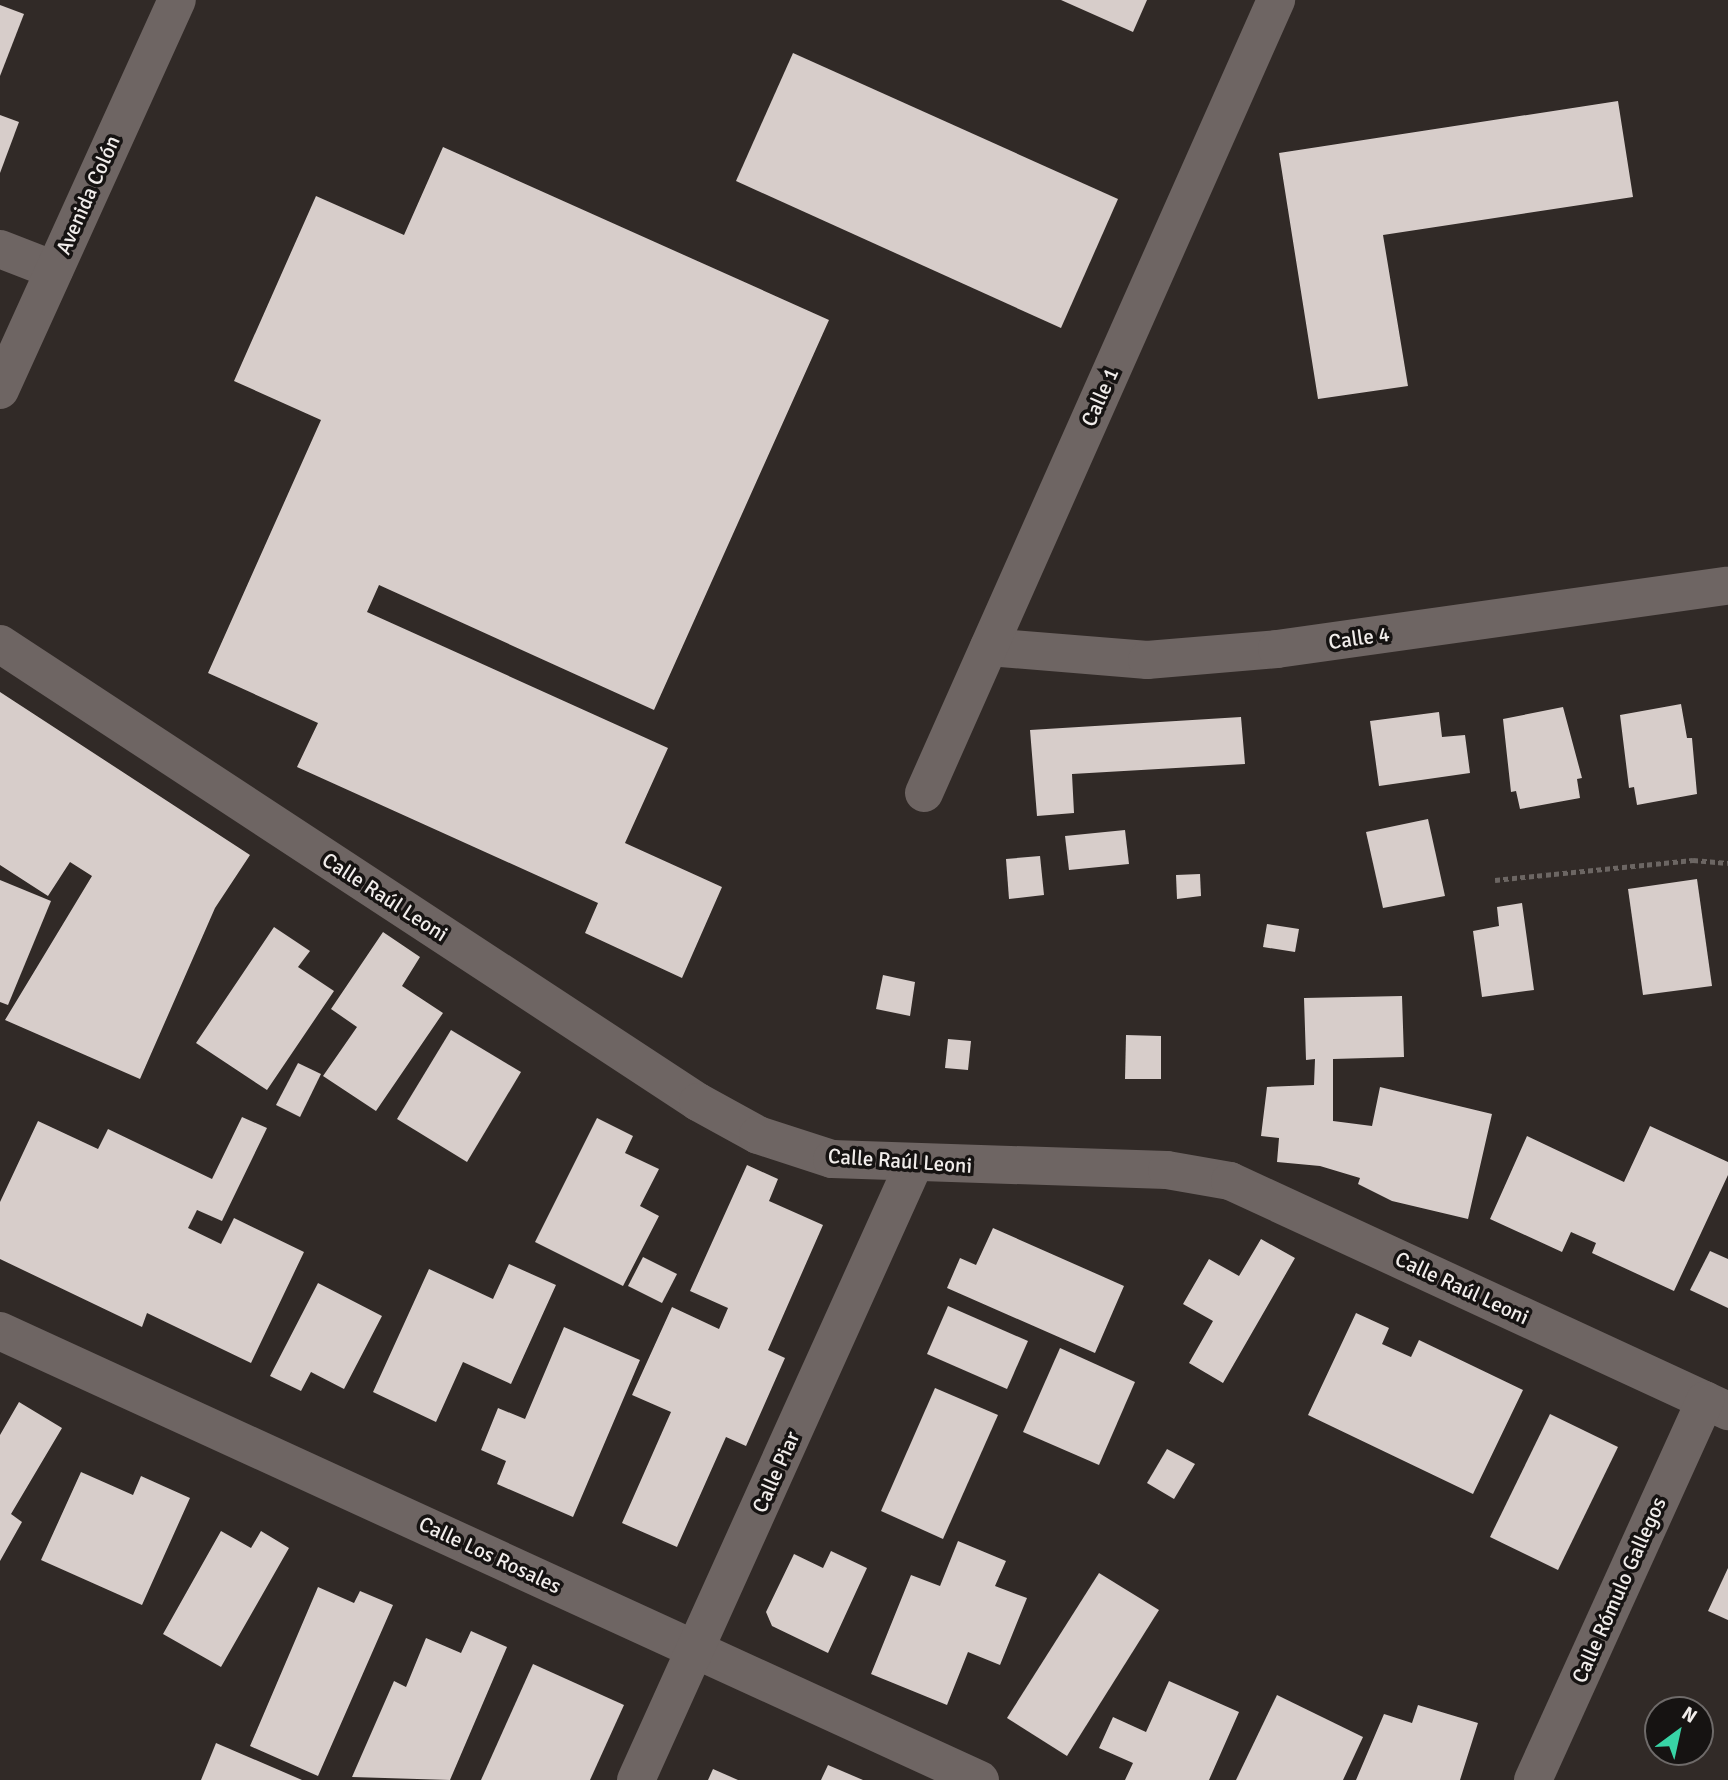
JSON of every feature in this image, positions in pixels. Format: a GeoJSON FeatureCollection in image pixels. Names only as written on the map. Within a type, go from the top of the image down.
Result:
{"type":"FeatureCollection","features":[{"type":"Feature","properties":{"kind":"street","name":"Avenida Colón"},"geometry":{"type":"LineString","coordinates":[[0,390],[177,0]]}},
{"type":"Feature","properties":{"kind":"street","name":"Calle 1"},"geometry":{"type":"LineString","coordinates":[[924,793],[1276,0]]}},
{"type":"Feature","properties":{"kind":"street"},"geometry":{"type":"LineString","coordinates":[[0,249],[54,270]]}},
{"type":"Feature","properties":{"kind":"street","name":"Calle 4"},"geometry":{"type":"LineString","coordinates":[[989,647],[1160,659],[1277,649],[1728,586]]}},
{"type":"Feature","properties":{"kind":"street","name":"Calle Raúl Leoni"},"geometry":{"type":"LineString","coordinates":[[0,644],[698,1102],[758,1135],[832,1159],[914,1164],[1167,1170],[1230,1181],[1716,1405]]}},
{"type":"Feature","properties":{"kind":"street","name":"Calle Piar"},"geometry":{"type":"LineString","coordinates":[[636,1780],[914,1164]]}},
{"type":"Feature","properties":{"kind":"street","name":"Calle Los Rosales"},"geometry":{"type":"LineString","coordinates":[[0,1331],[980,1780]]}},
{"type":"Feature","properties":{"kind":"street","name":"Calle Rómulo Gallegos"},"geometry":{"type":"LineString","coordinates":[[1533,1780],[1716,1405]]}},
{"type":"Feature","properties":{"kind":"path"},"geometry":{"type":"LineString","coordinates":[[1495,880],[1693,860],[1728,863]]}},
{"type":"Feature","properties":{"kind":"building"},"geometry":{"type":"Polygon","coordinates":[[[1061,0],[1147,0],[1133,32],[1061,0]]]}},
{"type":"Feature","properties":{"kind":"building"},"geometry":{"type":"Polygon","coordinates":[[[0,5],[24,14],[0,76],[0,5]]]}},
{"type":"Feature","properties":{"kind":"building"},"geometry":{"type":"Polygon","coordinates":[[[793,53],[1118,199],[1061,328],[736,181],[793,53]]]}},
{"type":"Feature","properties":{"kind":"building"},"geometry":{"type":"Polygon","coordinates":[[[1618,101],[1633,197],[1383,235],[1408,386],[1318,399],[1279,153],[1618,101]]]}},
{"type":"Feature","properties":{"kind":"building"},"geometry":{"type":"Polygon","coordinates":[[[0,115],[19,122],[0,173],[0,115]]]}},
{"type":"Feature","properties":{"kind":"building"},"geometry":{"type":"Polygon","coordinates":[[[443,147],[829,320],[654,710],[379,585],[367,612],[668,748],[625,843],[722,887],[682,978],[585,933],[598,903],[297,767],[318,723],[208,673],[321,420],[234,381],[316,196],[404,235],[443,147]]]}},
{"type":"Feature","properties":{"kind":"building"},"geometry":{"type":"Polygon","coordinates":[[[0,692],[250,855],[215,908],[140,1079],[5,1020],[92,876],[70,862],[48,896],[0,865],[0,692]]]}},
{"type":"Feature","properties":{"kind":"building"},"geometry":{"type":"Polygon","coordinates":[[[1681,704],[1687,738],[1692,738],[1697,794],[1637,805],[1634,787],[1629,788],[1620,715],[1681,704]]]}},
{"type":"Feature","properties":{"kind":"building"},"geometry":{"type":"Polygon","coordinates":[[[1563,707],[1582,778],[1577,779],[1580,798],[1520,809],[1516,791],[1511,792],[1503,719],[1563,707]]]}},
{"type":"Feature","properties":{"kind":"building"},"geometry":{"type":"Polygon","coordinates":[[[1439,712],[1442,737],[1465,735],[1470,773],[1379,786],[1370,721],[1439,712]]]}},
{"type":"Feature","properties":{"kind":"building"},"geometry":{"type":"Polygon","coordinates":[[[1241,717],[1245,764],[1072,774],[1074,813],[1037,816],[1030,730],[1241,717]]]}},
{"type":"Feature","properties":{"kind":"building"},"geometry":{"type":"Polygon","coordinates":[[[1428,819],[1445,896],[1383,908],[1366,832],[1428,819]]]}},
{"type":"Feature","properties":{"kind":"building"},"geometry":{"type":"Polygon","coordinates":[[[1125,830],[1129,864],[1069,870],[1065,836],[1125,830]]]}},
{"type":"Feature","properties":{"kind":"building"},"geometry":{"type":"Polygon","coordinates":[[[1040,856],[1044,895],[1009,899],[1006,859],[1040,856]]]}},
{"type":"Feature","properties":{"kind":"building"},"geometry":{"type":"Polygon","coordinates":[[[1200,874],[1201,896],[1177,899],[1176,875],[1200,874]]]}},
{"type":"Feature","properties":{"kind":"building"},"geometry":{"type":"Polygon","coordinates":[[[1697,879],[1712,986],[1643,995],[1628,889],[1697,879]]]}},
{"type":"Feature","properties":{"kind":"building"},"geometry":{"type":"Polygon","coordinates":[[[0,880],[51,901],[8,1005],[0,1002],[0,880]]]}},
{"type":"Feature","properties":{"kind":"building"},"geometry":{"type":"Polygon","coordinates":[[[1522,903],[1534,990],[1482,997],[1473,931],[1499,926],[1497,907],[1522,903]]]}},
{"type":"Feature","properties":{"kind":"building"},"geometry":{"type":"Polygon","coordinates":[[[1267,924],[1299,929],[1295,952],[1263,947],[1267,924]]]}},
{"type":"Feature","properties":{"kind":"building"},"geometry":{"type":"Polygon","coordinates":[[[274,927],[310,951],[298,967],[334,991],[267,1090],[196,1043],[274,927]]]}},
{"type":"Feature","properties":{"kind":"building"},"geometry":{"type":"Polygon","coordinates":[[[383,932],[420,957],[402,986],[443,1013],[376,1111],[323,1076],[357,1027],[331,1009],[383,932]]]}},
{"type":"Feature","properties":{"kind":"building"},"geometry":{"type":"Polygon","coordinates":[[[883,975],[915,982],[910,1016],[876,1009],[883,975]]]}},
{"type":"Feature","properties":{"kind":"building"},"geometry":{"type":"Polygon","coordinates":[[[1402,996],[1404,1057],[1333,1059],[1333,1121],[1372,1126],[1380,1087],[1492,1114],[1468,1219],[1392,1201],[1358,1184],[1360,1178],[1320,1166],[1277,1162],[1279,1138],[1261,1136],[1267,1087],[1314,1085],[1315,1059],[1306,1060],[1304,998],[1402,996]]]}},
{"type":"Feature","properties":{"kind":"building"},"geometry":{"type":"Polygon","coordinates":[[[451,1030],[521,1072],[467,1162],[397,1119],[451,1030]]]}},
{"type":"Feature","properties":{"kind":"building"},"geometry":{"type":"Polygon","coordinates":[[[1126,1035],[1161,1036],[1161,1079],[1125,1079],[1126,1035]]]}},
{"type":"Feature","properties":{"kind":"building"},"geometry":{"type":"Polygon","coordinates":[[[948,1039],[971,1041],[968,1070],[945,1068],[948,1039]]]}},
{"type":"Feature","properties":{"kind":"building"},"geometry":{"type":"Polygon","coordinates":[[[298,1063],[321,1074],[300,1117],[276,1105],[298,1063]]]}},
{"type":"Feature","properties":{"kind":"building"},"geometry":{"type":"Polygon","coordinates":[[[242,1117],[267,1128],[222,1221],[197,1210],[188,1228],[221,1244],[234,1218],[304,1252],[251,1363],[147,1313],[142,1327],[0,1259],[0,1202],[38,1121],[98,1149],[108,1129],[212,1179],[242,1117]]]}},
{"type":"Feature","properties":{"kind":"building"},"geometry":{"type":"Polygon","coordinates":[[[597,1118],[633,1136],[625,1153],[659,1169],[640,1206],[659,1216],[623,1286],[535,1242],[597,1118]]]}},
{"type":"Feature","properties":{"kind":"building"},"geometry":{"type":"Polygon","coordinates":[[[1650,1126],[1728,1162],[1728,1175],[1674,1291],[1592,1253],[1596,1243],[1571,1232],[1562,1252],[1490,1219],[1527,1136],[1624,1182],[1650,1126]]]}},
{"type":"Feature","properties":{"kind":"building"},"geometry":{"type":"Polygon","coordinates":[[[747,1165],[778,1179],[769,1201],[823,1225],[768,1350],[785,1358],[746,1446],[726,1437],[677,1547],[622,1523],[671,1412],[632,1395],[672,1307],[719,1329],[728,1308],[690,1291],[747,1165]]]}},
{"type":"Feature","properties":{"kind":"building"},"geometry":{"type":"Polygon","coordinates":[[[993,1228],[1124,1286],[1095,1353],[947,1288],[960,1258],[976,1265],[993,1228]]]}},
{"type":"Feature","properties":{"kind":"building"},"geometry":{"type":"Polygon","coordinates":[[[1261,1239],[1295,1258],[1223,1383],[1189,1363],[1213,1321],[1183,1304],[1209,1259],[1239,1276],[1261,1239]]]}},
{"type":"Feature","properties":{"kind":"building"},"geometry":{"type":"Polygon","coordinates":[[[1710,1251],[1728,1259],[1728,1308],[1690,1290],[1710,1251]]]}},
{"type":"Feature","properties":{"kind":"building"},"geometry":{"type":"Polygon","coordinates":[[[643,1257],[677,1274],[662,1303],[628,1286],[643,1257]]]}},
{"type":"Feature","properties":{"kind":"building"},"geometry":{"type":"Polygon","coordinates":[[[509,1264],[556,1285],[511,1384],[463,1362],[436,1422],[373,1392],[429,1269],[493,1299],[509,1264]]]}},
{"type":"Feature","properties":{"kind":"building"},"geometry":{"type":"Polygon","coordinates":[[[318,1283],[382,1316],[344,1389],[311,1372],[301,1391],[270,1376],[318,1283]]]}},
{"type":"Feature","properties":{"kind":"building"},"geometry":{"type":"Polygon","coordinates":[[[948,1306],[1028,1341],[1007,1389],[927,1354],[948,1306]]]}},
{"type":"Feature","properties":{"kind":"building"},"geometry":{"type":"Polygon","coordinates":[[[1356,1313],[1389,1328],[1382,1344],[1411,1357],[1419,1340],[1523,1390],[1473,1494],[1308,1415],[1356,1313]]]}},
{"type":"Feature","properties":{"kind":"building"},"geometry":{"type":"Polygon","coordinates":[[[564,1327],[640,1360],[573,1517],[497,1484],[506,1461],[481,1450],[498,1408],[525,1419],[564,1327]]]}},
{"type":"Feature","properties":{"kind":"building"},"geometry":{"type":"Polygon","coordinates":[[[1060,1348],[1135,1382],[1099,1465],[1023,1432],[1060,1348]]]}},
{"type":"Feature","properties":{"kind":"building"},"geometry":{"type":"Polygon","coordinates":[[[935,1388],[998,1415],[943,1539],[881,1511],[935,1388]]]}},
{"type":"Feature","properties":{"kind":"building"},"geometry":{"type":"Polygon","coordinates":[[[19,1402],[62,1428],[11,1514],[22,1522],[0,1561],[0,1435],[19,1402]]]}},
{"type":"Feature","properties":{"kind":"building"},"geometry":{"type":"Polygon","coordinates":[[[1550,1414],[1618,1447],[1558,1570],[1490,1537],[1550,1414]]]}},
{"type":"Feature","properties":{"kind":"building"},"geometry":{"type":"Polygon","coordinates":[[[1167,1449],[1195,1464],[1174,1499],[1147,1483],[1167,1449]]]}},
{"type":"Feature","properties":{"kind":"building"},"geometry":{"type":"Polygon","coordinates":[[[81,1472],[133,1495],[141,1476],[190,1498],[142,1605],[41,1560],[81,1472]]]}},
{"type":"Feature","properties":{"kind":"building"},"geometry":{"type":"Polygon","coordinates":[[[221,1531],[251,1548],[261,1531],[289,1548],[221,1667],[163,1634],[221,1531]]]}},
{"type":"Feature","properties":{"kind":"building"},"geometry":{"type":"Polygon","coordinates":[[[958,1541],[1006,1561],[995,1586],[1027,1598],[1000,1665],[968,1652],[947,1705],[871,1674],[911,1575],[940,1586],[958,1541]]]}},
{"type":"Feature","properties":{"kind":"building"},"geometry":{"type":"Polygon","coordinates":[[[831,1551],[867,1568],[828,1653],[772,1626],[766,1612],[794,1554],[823,1568],[831,1551]]]}},
{"type":"Feature","properties":{"kind":"building"},"geometry":{"type":"Polygon","coordinates":[[[1728,1568],[1728,1620],[1708,1611],[1728,1568]]]}},
{"type":"Feature","properties":{"kind":"building"},"geometry":{"type":"Polygon","coordinates":[[[1099,1573],[1159,1610],[1067,1756],[1007,1718],[1099,1573]]]}},
{"type":"Feature","properties":{"kind":"building"},"geometry":{"type":"Polygon","coordinates":[[[318,1587],[354,1603],[360,1591],[393,1605],[318,1776],[250,1746],[318,1587]]]}},
{"type":"Feature","properties":{"kind":"building"},"geometry":{"type":"Polygon","coordinates":[[[471,1631],[507,1647],[450,1780],[352,1777],[394,1681],[406,1687],[426,1638],[461,1653],[471,1631]]]}},
{"type":"Feature","properties":{"kind":"building"},"geometry":{"type":"Polygon","coordinates":[[[533,1664],[624,1705],[590,1780],[481,1780],[533,1664]]]}},
{"type":"Feature","properties":{"kind":"building"},"geometry":{"type":"Polygon","coordinates":[[[1169,1681],[1239,1712],[1209,1780],[1125,1780],[1133,1763],[1099,1748],[1113,1717],[1146,1732],[1169,1681]]]}},
{"type":"Feature","properties":{"kind":"building"},"geometry":{"type":"Polygon","coordinates":[[[1277,1695],[1363,1737],[1343,1780],[1236,1780],[1277,1695]]]}},
{"type":"Feature","properties":{"kind":"building"},"geometry":{"type":"Polygon","coordinates":[[[1418,1705],[1478,1723],[1460,1780],[1356,1780],[1384,1714],[1412,1723],[1418,1705]]]}},
{"type":"Feature","properties":{"kind":"building"},"geometry":{"type":"Polygon","coordinates":[[[216,1743],[302,1780],[201,1780],[216,1743]]]}},
{"type":"Feature","properties":{"kind":"building"},"geometry":{"type":"Polygon","coordinates":[[[828,1765],[863,1780],[821,1780],[828,1765]]]}},
{"type":"Feature","properties":{"kind":"building"},"geometry":{"type":"Polygon","coordinates":[[[713,1769],[738,1780],[708,1780],[713,1769]]]}}]}
